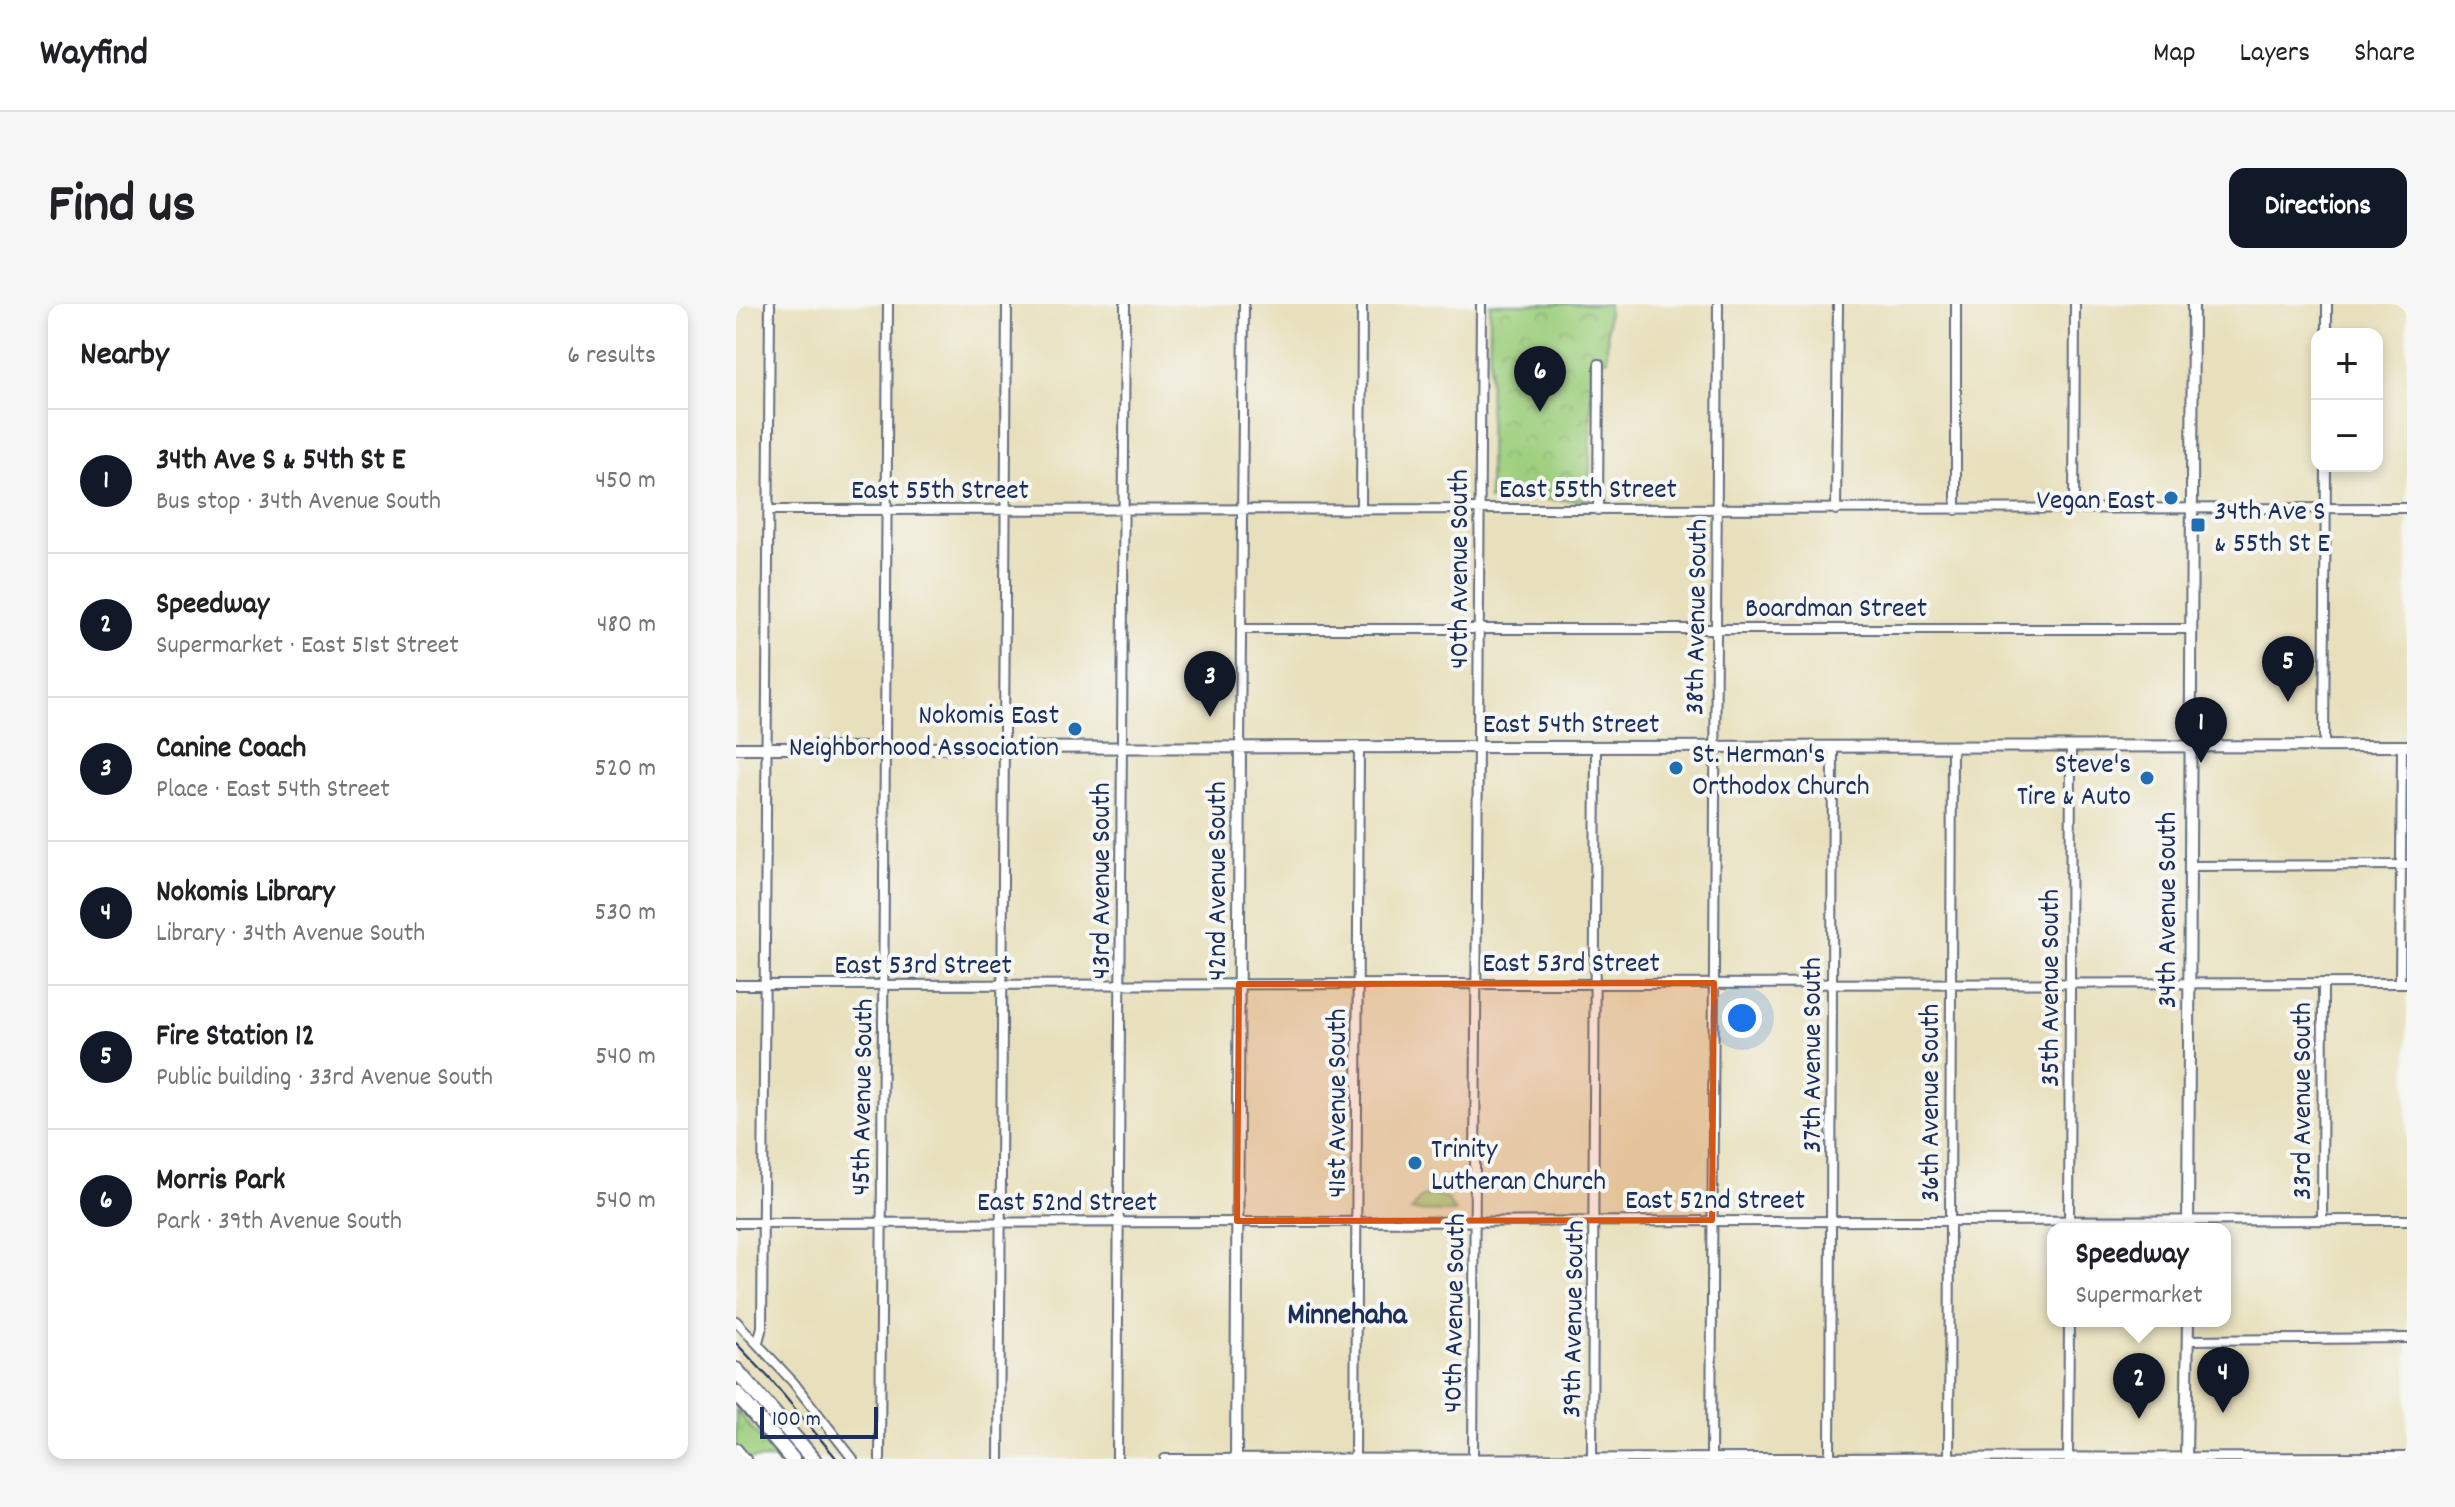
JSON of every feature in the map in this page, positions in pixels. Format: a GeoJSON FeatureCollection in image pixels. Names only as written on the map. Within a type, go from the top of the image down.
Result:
{"type":"FeatureCollection","features":[{"type":"Feature","properties":{"kind":"highway"},"geometry":{"type":"LineString","coordinates":[[736,1370],[813,1459]]}},
{"type":"Feature","properties":{"kind":"highway"},"geometry":{"type":"LineString","coordinates":[[736,1393],[792,1459]]}},
{"type":"Feature","properties":{"kind":"street"},"geometry":{"type":"LineString","coordinates":[[758,1342],[762,1327],[770,304]]}},
{"type":"Feature","properties":{"kind":"street","name":"45th Avenue South"},"geometry":{"type":"LineString","coordinates":[[880,1459],[888,304]]}},
{"type":"Feature","properties":{"kind":"street"},"geometry":{"type":"LineString","coordinates":[[999,1459],[1007,304]]}},
{"type":"Feature","properties":{"kind":"street","name":"43rd Avenue South"},"geometry":{"type":"LineString","coordinates":[[1117,1459],[1125,304]]}},
{"type":"Feature","properties":{"kind":"street","name":"42nd Avenue South"},"geometry":{"type":"LineString","coordinates":[[1236,1459],[1244,304]]}},
{"type":"Feature","properties":{"kind":"street"},"geometry":{"type":"LineString","coordinates":[[1361,510],[1362,304]]}},
{"type":"Feature","properties":{"kind":"street","name":"40th Avenue South"},"geometry":{"type":"LineString","coordinates":[[1473,1459],[1481,304]]}},
{"type":"Feature","properties":{"kind":"street","name":"38th Avenue South"},"geometry":{"type":"LineString","coordinates":[[1711,1458],[1718,304]]}},
{"type":"Feature","properties":{"kind":"street"},"geometry":{"type":"LineString","coordinates":[[1836,510],[1838,304]]}},
{"type":"Feature","properties":{"kind":"street"},"geometry":{"type":"LineString","coordinates":[[1956,304],[1956,510]]}},
{"type":"Feature","properties":{"kind":"street"},"geometry":{"type":"LineString","coordinates":[[2074,510],[2075,304]]}},
{"type":"Feature","properties":{"kind":"street","name":"34th Avenue South"},"geometry":{"type":"LineString","coordinates":[[2188,1223],[2193,304]]}},
{"type":"Feature","properties":{"kind":"street"},"geometry":{"type":"LineString","coordinates":[[2327,304],[2327,328]]}},
{"type":"Feature","properties":{"kind":"street"},"geometry":{"type":"LineString","coordinates":[[1598,510],[1599,364]]}},
{"type":"Feature","properties":{"kind":"street"},"geometry":{"type":"LineString","coordinates":[[2324,746],[2326,472]]}},
{"type":"Feature","properties":{"kind":"street","name":"East 55th Street"},"geometry":{"type":"LineString","coordinates":[[769,510],[2407,508]]}},
{"type":"Feature","properties":{"kind":"street","name":"Boardman Street"},"geometry":{"type":"LineString","coordinates":[[1241,629],[2191,629]]}},
{"type":"Feature","properties":{"kind":"street","name":"39th Avenue South"},"geometry":{"type":"LineString","coordinates":[[1592,1459],[1596,746]]}},
{"type":"Feature","properties":{"kind":"street","name":"37th Avenue South"},"geometry":{"type":"LineString","coordinates":[[1830,1458],[1833,746]]}},
{"type":"Feature","properties":{"kind":"street","name":"36th Avenue South"},"geometry":{"type":"LineString","coordinates":[[1949,1458],[1952,746]]}},
{"type":"Feature","properties":{"kind":"street"},"geometry":{"type":"LineString","coordinates":[[2404,746],[2404,983]]}},
{"type":"Feature","properties":{"kind":"street","name":"East 54th Street"},"geometry":{"type":"LineString","coordinates":[[736,748],[2404,746]]}},
{"type":"Feature","properties":{"kind":"street","name":"41st Avenue South"},"geometry":{"type":"LineString","coordinates":[[1355,1459],[1359,747]]}},
{"type":"Feature","properties":{"kind":"street","name":"35th Avenue South"},"geometry":{"type":"LineString","coordinates":[[2070,1223],[2071,747]]}},
{"type":"Feature","properties":{"kind":"street"},"geometry":{"type":"LineString","coordinates":[[2190,866],[2404,865]]}},
{"type":"Feature","properties":{"kind":"street","name":"33rd Avenue South"},"geometry":{"type":"LineString","coordinates":[[2322,1220],[2323,983]]}},
{"type":"Feature","properties":{"kind":"street","name":"East 53rd Street"},"geometry":{"type":"LineString","coordinates":[[736,985],[2404,983]]}},
{"type":"Feature","properties":{"kind":"street","name":"East 52nd Street"},"geometry":{"type":"LineString","coordinates":[[736,1223],[1950,1220],[2047,1223]]}},
{"type":"Feature","properties":{"kind":"street","name":"East 52nd Street"},"geometry":{"type":"LineString","coordinates":[[2222,1223],[2407,1220]]}},
{"type":"Feature","properties":{"kind":"street"},"geometry":{"type":"LineString","coordinates":[[736,1321],[793,1382],[853,1459]]}},
{"type":"Feature","properties":{"kind":"street"},"geometry":{"type":"LineString","coordinates":[[2068,1458],[2069,1327]]}},
{"type":"Feature","properties":{"kind":"street"},"geometry":{"type":"LineString","coordinates":[[2186,1458],[2188,1327]]}},
{"type":"Feature","properties":{"kind":"street"},"geometry":{"type":"LineString","coordinates":[[2188,1340],[2407,1338]]}},
{"type":"Feature","properties":{"kind":"street"},"geometry":{"type":"LineString","coordinates":[[736,1447],[746,1459]]}},
{"type":"Feature","properties":{"kind":"street"},"geometry":{"type":"LineString","coordinates":[[1165,1459],[2407,1457]]}},
{"type":"Feature","properties":{"kind":"highlighted area"},"geometry":{"type":"Polygon","coordinates":[[[1714,983],[1712,1220],[1237,1221],[1239,984],[1714,983]]]}},
{"type":"Feature","properties":{"kind":"green space"},"geometry":{"type":"Polygon","coordinates":[[[1490,304],[1608,304],[1607,360],[1592,360],[1589,500],[1489,500],[1490,304]]]}},
{"type":"Feature","properties":{"kind":"green space"},"geometry":{"type":"Polygon","coordinates":[[[1432,1195],[1447,1199],[1455,1212],[1411,1211],[1422,1197],[1432,1195]]]}},
{"type":"Feature","properties":{"kind":"green space"},"geometry":{"type":"Polygon","coordinates":[[[736,1410],[778,1459],[736,1459],[736,1410]]]}},
{"type":"Feature","properties":{"kind":"tram line"},"geometry":{"type":"LineString","coordinates":[[736,1343],[837,1459]]}},
{"type":"Feature","properties":{"kind":"place","name":"Morris Park"},"geometry":{"type":"Point","coordinates":[1540,412]}},
{"type":"Feature","properties":{"kind":"place","name":"Vegan East"},"geometry":{"type":"Point","coordinates":[2171,498]}},
{"type":"Feature","properties":{"kind":"place","name":"34th Ave S & 55th St E"},"geometry":{"type":"Point","coordinates":[2198,525]}},
{"type":"Feature","properties":{"kind":"place","name":"Fire Station 12"},"geometry":{"type":"Point","coordinates":[2288,702]}},
{"type":"Feature","properties":{"kind":"place","name":"Canine Coach"},"geometry":{"type":"Point","coordinates":[1210,717]}},
{"type":"Feature","properties":{"kind":"place","name":"Nokomis East Neighborhood Association"},"geometry":{"type":"Point","coordinates":[1075,729]}},
{"type":"Feature","properties":{"kind":"place","name":"34th Ave S & 54th St E"},"geometry":{"type":"Point","coordinates":[2201,763]}},
{"type":"Feature","properties":{"kind":"place","name":"St. Herman's Orthodox Church"},"geometry":{"type":"Point","coordinates":[1676,768]}},
{"type":"Feature","properties":{"kind":"place","name":"Steve's Tire & Auto"},"geometry":{"type":"Point","coordinates":[2147,778]}},
{"type":"Feature","properties":{"kind":"place","name":"Trinity Lutheran Church"},"geometry":{"type":"Point","coordinates":[1415,1163]}},
{"type":"Feature","properties":{"kind":"place","name":"Nokomis Library"},"geometry":{"type":"Point","coordinates":[2223,1413]}},
{"type":"Feature","properties":{"kind":"place","name":"Speedway"},"geometry":{"type":"Point","coordinates":[2139,1419]}},
{"type":"Feature","properties":{"kind":"district","name":"Minnehaha"},"geometry":{"type":"Point","coordinates":[1347,1313]}}]}
